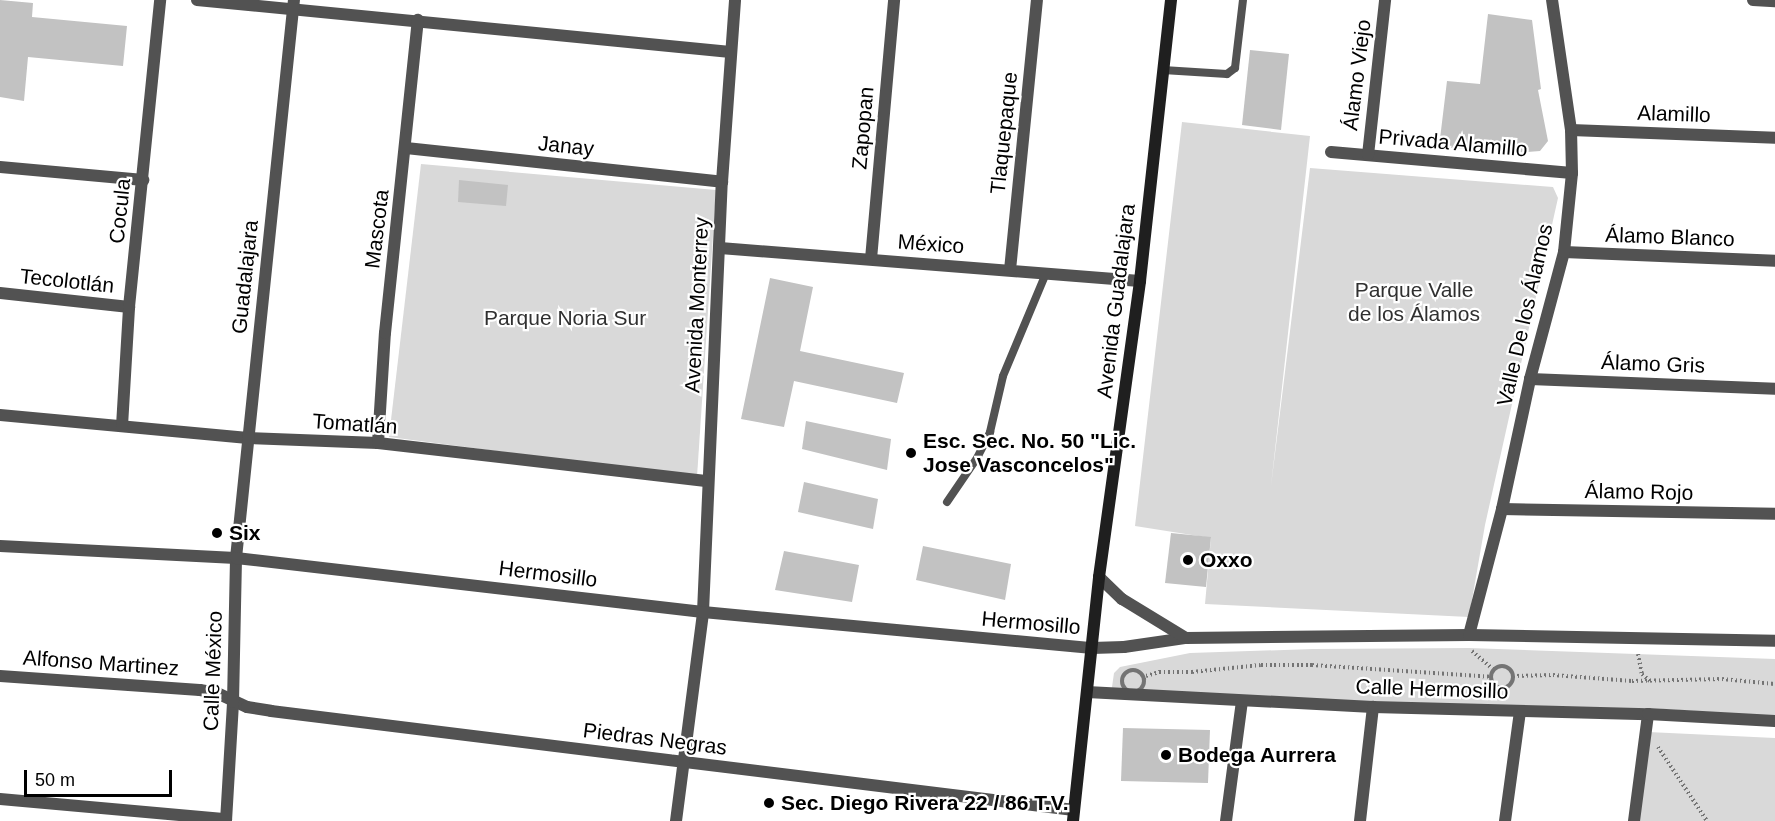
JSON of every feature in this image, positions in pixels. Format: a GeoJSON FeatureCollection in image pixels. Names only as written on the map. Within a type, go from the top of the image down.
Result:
{"type":"FeatureCollection","features":[{"type":"Feature","properties":{"kind":"main road"},"geometry":{"type":"LineString","coordinates":[[1163,0],[1168,27]]}},
{"type":"Feature","properties":{"kind":"main road","name":"Avenida Guadalajara"},"geometry":{"type":"LineString","coordinates":[[1074,816],[1099,577],[1140,281],[1171,0]]}},
{"type":"Feature","properties":{"kind":"street","name":"Cocula"},"geometry":{"type":"LineString","coordinates":[[122,426],[129,307],[160,0]]}},
{"type":"Feature","properties":{"kind":"street"},"geometry":{"type":"LineString","coordinates":[[197,0],[293,4],[418,20],[730,52]]}},
{"type":"Feature","properties":{"kind":"street","name":"Avenida Monterrey"},"geometry":{"type":"LineString","coordinates":[[676,821],[703,612],[706,481],[722,182],[735,0]]}},
{"type":"Feature","properties":{"kind":"street","name":"Zapopan"},"geometry":{"type":"LineString","coordinates":[[871,259],[894,0]]}},
{"type":"Feature","properties":{"kind":"street","name":"Tlaquepaque"},"geometry":{"type":"LineString","coordinates":[[1010,270],[1037,0]]}},
{"type":"Feature","properties":{"kind":"street","name":"Álamo Viejo"},"geometry":{"type":"LineString","coordinates":[[1368,155],[1385,0]]}},
{"type":"Feature","properties":{"kind":"street","name":"Valle De los Álamos"},"geometry":{"type":"LineString","coordinates":[[1469,635],[1502,509],[1530,379],[1564,252],[1572,173],[1571,130],[1552,0]]}},
{"type":"Feature","properties":{"kind":"street"},"geometry":{"type":"LineString","coordinates":[[1753,0],[1775,1]]}},
{"type":"Feature","properties":{"kind":"street","name":"Guadalajara"},"geometry":{"type":"LineString","coordinates":[[236,558],[293,4]]}},
{"type":"Feature","properties":{"kind":"street","name":"Mascota"},"geometry":{"type":"LineString","coordinates":[[378,443],[384,333],[406,148],[418,20]]}},
{"type":"Feature","properties":{"kind":"street","name":"Alamillo"},"geometry":{"type":"LineString","coordinates":[[1571,130],[1775,138]]}},
{"type":"Feature","properties":{"kind":"street","name":"Janay"},"geometry":{"type":"LineString","coordinates":[[406,148],[722,182]]}},
{"type":"Feature","properties":{"kind":"street","name":"Privada Alamillo"},"geometry":{"type":"LineString","coordinates":[[1331,152],[1572,173]]}},
{"type":"Feature","properties":{"kind":"street"},"geometry":{"type":"LineString","coordinates":[[0,167],[143,180]]}},
{"type":"Feature","properties":{"kind":"street","name":"México"},"geometry":{"type":"LineString","coordinates":[[720,248],[1140,281]]}},
{"type":"Feature","properties":{"kind":"street","name":"Álamo Blanco"},"geometry":{"type":"LineString","coordinates":[[1564,252],[1775,261]]}},
{"type":"Feature","properties":{"kind":"street","name":"Tecolotlán"},"geometry":{"type":"LineString","coordinates":[[0,293],[129,307]]}},
{"type":"Feature","properties":{"kind":"street","name":"Álamo Gris"},"geometry":{"type":"LineString","coordinates":[[1530,379],[1775,389]]}},
{"type":"Feature","properties":{"kind":"street","name":"Tomatlán"},"geometry":{"type":"LineString","coordinates":[[0,415],[248,438],[378,443],[706,481]]}},
{"type":"Feature","properties":{"kind":"street","name":"Álamo Rojo"},"geometry":{"type":"LineString","coordinates":[[1502,509],[1775,514]]}},
{"type":"Feature","properties":{"kind":"street","name":"Hermosillo"},"geometry":{"type":"LineString","coordinates":[[0,546],[236,558],[703,612],[1092,648]]}},
{"type":"Feature","properties":{"kind":"street","name":"Calle México"},"geometry":{"type":"LineString","coordinates":[[226,820],[233,702],[236,558]]}},
{"type":"Feature","properties":{"kind":"street"},"geometry":{"type":"LineString","coordinates":[[1099,577],[1122,599],[1186,638]]}},
{"type":"Feature","properties":{"kind":"street"},"geometry":{"type":"LineString","coordinates":[[1092,648],[1124,647],[1186,638],[1469,635],[1775,641]]}},
{"type":"Feature","properties":{"kind":"street","name":"Alfonso Martinez"},"geometry":{"type":"LineString","coordinates":[[0,676],[200,690],[217,693],[233,702]]}},
{"type":"Feature","properties":{"kind":"street","name":"Calle Hermosillo"},"geometry":{"type":"LineString","coordinates":[[1087,692],[1373,707],[1648,714],[1775,721]]}},
{"type":"Feature","properties":{"kind":"street"},"geometry":{"type":"LineString","coordinates":[[1226,821],[1242,701]]}},
{"type":"Feature","properties":{"kind":"street","name":"Piedras Negras"},"geometry":{"type":"LineString","coordinates":[[233,702],[270,711],[683,762],[1074,816]]}},
{"type":"Feature","properties":{"kind":"street"},"geometry":{"type":"LineString","coordinates":[[1360,821],[1373,707]]}},
{"type":"Feature","properties":{"kind":"street"},"geometry":{"type":"LineString","coordinates":[[1505,821],[1520,712]]}},
{"type":"Feature","properties":{"kind":"street"},"geometry":{"type":"LineString","coordinates":[[1634,821],[1648,714]]}},
{"type":"Feature","properties":{"kind":"street"},"geometry":{"type":"LineString","coordinates":[[0,799],[226,820]]}},
{"type":"Feature","properties":{"kind":"lane"},"geometry":{"type":"LineString","coordinates":[[1163,70],[1227,74],[1235,68],[1243,0]]}},
{"type":"Feature","properties":{"kind":"lane"},"geometry":{"type":"LineString","coordinates":[[947,502],[990,432],[1004,376],[1046,273]]}},
{"type":"Feature","properties":{"kind":"path"},"geometry":{"type":"LineString","coordinates":[[1469,648],[1494,670]]}},
{"type":"Feature","properties":{"kind":"path"},"geometry":{"type":"LineString","coordinates":[[1638,654],[1642,674],[1650,681]]}},
{"type":"Feature","properties":{"kind":"path"},"geometry":{"type":"LineString","coordinates":[[1144,680],[1146,675],[1159,672],[1261,665],[1312,665],[1491,677]]}},
{"type":"Feature","properties":{"kind":"path"},"geometry":{"type":"LineString","coordinates":[[1494,670],[1506,667],[1513,676]]}},
{"type":"Feature","properties":{"kind":"path"},"geometry":{"type":"LineString","coordinates":[[1494,670],[1491,677],[1495,686],[1502,688],[1511,683],[1513,676]]}},
{"type":"Feature","properties":{"kind":"path"},"geometry":{"type":"LineString","coordinates":[[1513,676],[1553,675],[1650,681],[1722,680],[1775,684]]}},
{"type":"Feature","properties":{"kind":"path"},"geometry":{"type":"LineString","coordinates":[[1653,740],[1707,821]]}},
{"type":"Feature","properties":{"kind":"green space","name":"Parque Valle de los Álamos"},"geometry":{"type":"Polygon","coordinates":[[[1182,122],[1310,136],[1271,486],[1310,168],[1553,187],[1558,198],[1485,525],[1469,617],[1205,604],[1211,538],[1135,526],[1182,122]]]}},
{"type":"Feature","properties":{"kind":"green space","name":"Parque Noria Sur"},"geometry":{"type":"Polygon","coordinates":[[[421,164],[716,190],[697,477],[389,437],[421,164]]]}},
{"type":"Feature","properties":{"kind":"green space"},"geometry":{"type":"Polygon","coordinates":[[[1469,648],[1775,659],[1775,716],[1648,708],[1558,709],[1114,695],[1112,687],[1114,673],[1120,667],[1190,653],[1469,648]]]}},
{"type":"Feature","properties":{"kind":"green space"},"geometry":{"type":"Polygon","coordinates":[[[1648,732],[1775,738],[1775,821],[1638,821],[1648,732]]]}},
{"type":"Feature","properties":{"kind":"building"},"geometry":{"type":"Polygon","coordinates":[[[0,0],[33,3],[32,17],[127,26],[123,66],[28,57],[24,101],[0,97],[0,0]]]}},
{"type":"Feature","properties":{"kind":"building"},"geometry":{"type":"Polygon","coordinates":[[[1488,14],[1532,20],[1541,89],[1538,90],[1548,141],[1540,151],[1515,153],[1439,147],[1447,81],[1480,84],[1488,14]]]}},
{"type":"Feature","properties":{"kind":"building"},"geometry":{"type":"Polygon","coordinates":[[[1250,50],[1289,54],[1281,130],[1242,125],[1250,50]]]}},
{"type":"Feature","properties":{"kind":"building"},"geometry":{"type":"Polygon","coordinates":[[[459,180],[508,185],[506,206],[458,202],[459,180]]]}},
{"type":"Feature","properties":{"kind":"building"},"geometry":{"type":"Polygon","coordinates":[[[770,278],[813,287],[800,351],[904,373],[897,403],[794,381],[784,427],[741,419],[770,278]]]}},
{"type":"Feature","properties":{"kind":"building"},"geometry":{"type":"Polygon","coordinates":[[[806,421],[891,439],[887,470],[802,449],[806,421]]]}},
{"type":"Feature","properties":{"kind":"building"},"geometry":{"type":"Polygon","coordinates":[[[804,482],[878,499],[873,529],[798,512],[804,482]]]}},
{"type":"Feature","properties":{"kind":"building","name":"Oxxo"},"geometry":{"type":"Polygon","coordinates":[[[1171,533],[1211,537],[1206,587],[1165,583],[1171,533]]]}},
{"type":"Feature","properties":{"kind":"building"},"geometry":{"type":"Polygon","coordinates":[[[923,546],[1011,564],[1005,600],[916,580],[923,546]]]}},
{"type":"Feature","properties":{"kind":"building"},"geometry":{"type":"Polygon","coordinates":[[[784,551],[859,565],[852,602],[775,590],[784,551]]]}},
{"type":"Feature","properties":{"kind":"building","name":"Bodega Aurrera"},"geometry":{"type":"Polygon","coordinates":[[[1123,728],[1210,730],[1208,783],[1121,781],[1123,728]]]}},
{"type":"Feature","properties":{"kind":"place","name":"Esc. Sec. No. 50 \"Lic. Jose Vasconcelos\""},"geometry":{"type":"Point","coordinates":[911,453]}},
{"type":"Feature","properties":{"kind":"place","name":"Six"},"geometry":{"type":"Point","coordinates":[217,533]}},
{"type":"Feature","properties":{"kind":"place","name":"Oxxo"},"geometry":{"type":"Point","coordinates":[1188,560]}},
{"type":"Feature","properties":{"kind":"place","name":"Bodega Aurrera"},"geometry":{"type":"Point","coordinates":[1166,755]}},
{"type":"Feature","properties":{"kind":"place","name":"Sec. Diego Rivera 22 / 86 T.V."},"geometry":{"type":"Point","coordinates":[769,803]}}]}
